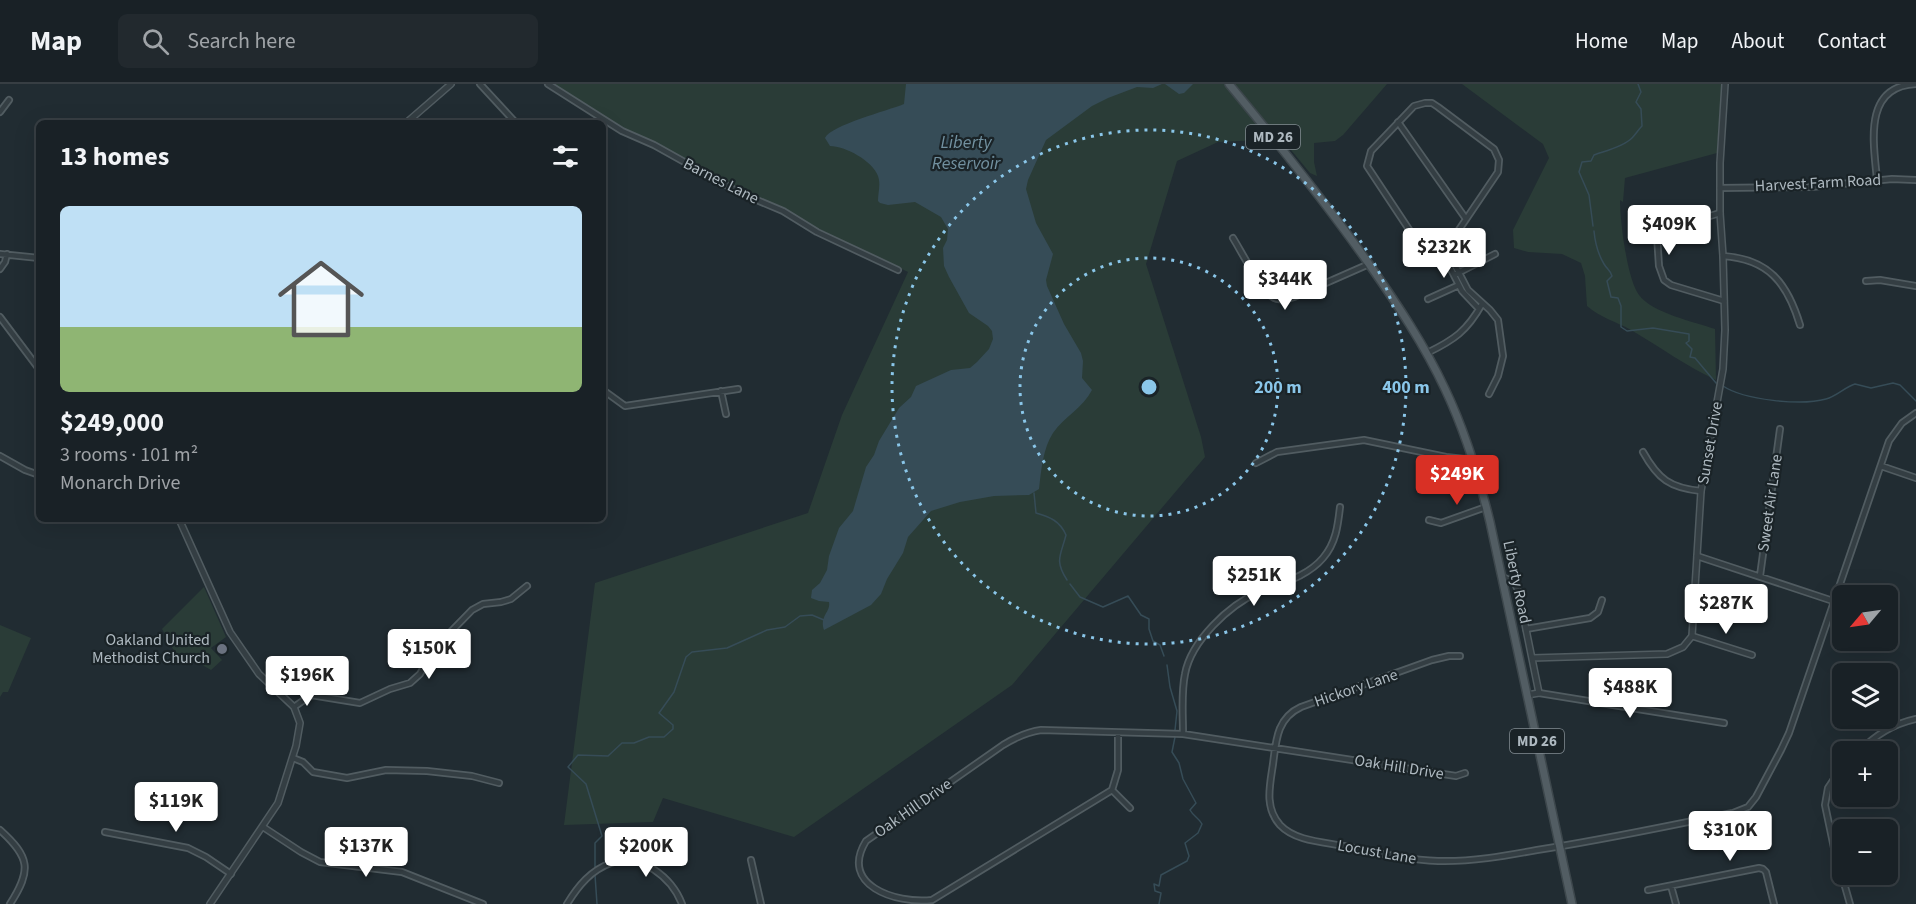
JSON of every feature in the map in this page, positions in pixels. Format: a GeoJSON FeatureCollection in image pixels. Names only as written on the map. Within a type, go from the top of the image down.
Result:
{"type":"FeatureCollection","features":[{"type":"Feature","properties":{"kind":"main road","name":"Liberty Road"},"geometry":{"type":"LineString","coordinates":[[1230,84],[1317,191],[1369,264],[1427,353],[1449,397],[1472,457],[1486,507],[1572,904]]}},
{"type":"Feature","properties":{"kind":"street"},"geometry":{"type":"LineString","coordinates":[[409,120],[451,84]]}},
{"type":"Feature","properties":{"kind":"street"},"geometry":{"type":"LineString","coordinates":[[480,84],[513,120]]}},
{"type":"Feature","properties":{"kind":"street","name":"Barnes Lane"},"geometry":{"type":"LineString","coordinates":[[548,84],[605,120]]}},
{"type":"Feature","properties":{"kind":"street","name":"Sunset Drive"},"geometry":{"type":"LineString","coordinates":[[1692,636],[1701,491],[1723,369],[1725,330],[1720,188],[1725,84]]}},
{"type":"Feature","properties":{"kind":"street"},"geometry":{"type":"LineString","coordinates":[[1877,180],[1873,129],[1877,110],[1884,100],[1896,90],[1916,84]]}},
{"type":"Feature","properties":{"kind":"street"},"geometry":{"type":"LineString","coordinates":[[0,112],[9,100]]}},
{"type":"Feature","properties":{"kind":"street"},"geometry":{"type":"LineString","coordinates":[[1432,103],[1494,149],[1499,160],[1498,172],[1450,243],[1443,247],[1426,247],[1416,240],[1368,171],[1367,161],[1371,151],[1398,122],[1414,106],[1432,103]]}},
{"type":"Feature","properties":{"kind":"street","name":"Barnes Lane"},"geometry":{"type":"LineString","coordinates":[[606,121],[740,193],[898,270]]}},
{"type":"Feature","properties":{"kind":"street"},"geometry":{"type":"LineString","coordinates":[[1398,122],[1466,219]]}},
{"type":"Feature","properties":{"kind":"street","name":"Harvest Farm Road"},"geometry":{"type":"LineString","coordinates":[[1720,188],[1811,187],[1877,180],[1916,180]]}},
{"type":"Feature","properties":{"kind":"street"},"geometry":{"type":"LineString","coordinates":[[1720,213],[1663,230],[1657,236],[1656,244],[1659,266],[1664,280],[1671,285],[1724,301]]}},
{"type":"Feature","properties":{"kind":"street"},"geometry":{"type":"LineString","coordinates":[[1233,238],[1265,290],[1277,299],[1294,297],[1369,264]]}},
{"type":"Feature","properties":{"kind":"street"},"geometry":{"type":"LineString","coordinates":[[1443,247],[1456,274],[1480,306]]}},
{"type":"Feature","properties":{"kind":"street"},"geometry":{"type":"LineString","coordinates":[[0,254],[36,258]]}},
{"type":"Feature","properties":{"kind":"street"},"geometry":{"type":"LineString","coordinates":[[0,269],[7,254]]}},
{"type":"Feature","properties":{"kind":"street"},"geometry":{"type":"LineString","coordinates":[[1456,274],[1495,254]]}},
{"type":"Feature","properties":{"kind":"street"},"geometry":{"type":"LineString","coordinates":[[1723,256],[1749,259],[1767,269],[1789,298],[1800,325]]}},
{"type":"Feature","properties":{"kind":"street"},"geometry":{"type":"LineString","coordinates":[[1456,274],[1458,285],[1466,298],[1490,310],[1498,320],[1502,347],[1501,368],[1489,394]]}},
{"type":"Feature","properties":{"kind":"street"},"geometry":{"type":"LineString","coordinates":[[1866,281],[1880,280],[1916,286]]}},
{"type":"Feature","properties":{"kind":"street"},"geometry":{"type":"LineString","coordinates":[[1428,299],[1458,285],[1465,285]]}},
{"type":"Feature","properties":{"kind":"street"},"geometry":{"type":"LineString","coordinates":[[1427,353],[1457,337],[1468,327],[1480,306]]}},
{"type":"Feature","properties":{"kind":"street"},"geometry":{"type":"LineString","coordinates":[[1,320],[36,365]]}},
{"type":"Feature","properties":{"kind":"street"},"geometry":{"type":"LineString","coordinates":[[606,392],[628,406],[738,389]]}},
{"type":"Feature","properties":{"kind":"street"},"geometry":{"type":"LineString","coordinates":[[721,391],[726,414]]}},
{"type":"Feature","properties":{"kind":"street","name":"Locust Lane"},"geometry":{"type":"LineString","coordinates":[[1839,585],[1889,441],[1902,423],[1916,413]]}},
{"type":"Feature","properties":{"kind":"street","name":"Sweet Air Lane"},"geometry":{"type":"LineString","coordinates":[[1760,576],[1780,429]]}},
{"type":"Feature","properties":{"kind":"street"},"geometry":{"type":"LineString","coordinates":[[1256,463],[1277,452],[1364,440],[1446,457],[1465,459],[1472,457]]}},
{"type":"Feature","properties":{"kind":"street"},"geometry":{"type":"LineString","coordinates":[[1643,452],[1656,473],[1665,481],[1683,489],[1701,491]]}},
{"type":"Feature","properties":{"kind":"street"},"geometry":{"type":"LineString","coordinates":[[0,456],[36,474]]}},
{"type":"Feature","properties":{"kind":"street"},"geometry":{"type":"LineString","coordinates":[[1881,465],[1916,478]]}},
{"type":"Feature","properties":{"kind":"street"},"geometry":{"type":"LineString","coordinates":[[1183,734],[1185,674],[1197,646],[1205,635],[1238,603],[1303,574],[1317,564],[1328,552],[1334,539],[1340,507]]}},
{"type":"Feature","properties":{"kind":"street"},"geometry":{"type":"LineString","coordinates":[[1429,520],[1441,523],[1486,507]]}},
{"type":"Feature","properties":{"kind":"street"},"geometry":{"type":"LineString","coordinates":[[180,522],[230,632],[259,674],[294,707],[300,728],[281,796],[263,827],[210,904]]}},
{"type":"Feature","properties":{"kind":"street"},"geometry":{"type":"LineString","coordinates":[[1697,556],[1832,602]]}},
{"type":"Feature","properties":{"kind":"street"},"geometry":{"type":"LineString","coordinates":[[1502,577],[1512,580],[1517,586],[1539,693]]}},
{"type":"Feature","properties":{"kind":"street"},"geometry":{"type":"LineString","coordinates":[[294,707],[311,695],[360,703],[390,689],[411,683],[417,678],[434,649],[472,610],[483,604],[511,599],[527,586]]}},
{"type":"Feature","properties":{"kind":"street"},"geometry":{"type":"LineString","coordinates":[[1526,629],[1590,618],[1598,612],[1602,600]]}},
{"type":"Feature","properties":{"kind":"street","name":"Locust Lane"},"geometry":{"type":"LineString","coordinates":[[1275,747],[1269,804],[1279,824],[1300,837],[1411,859],[1473,860],[1559,847],[1733,813],[1748,807],[1756,797],[1782,750],[1832,605]]}},
{"type":"Feature","properties":{"kind":"street"},"geometry":{"type":"LineString","coordinates":[[1532,658],[1667,654],[1683,647],[1692,636],[1752,655]]}},
{"type":"Feature","properties":{"kind":"street","name":"Hickory Lane"},"geometry":{"type":"LineString","coordinates":[[1275,747],[1280,726],[1290,712],[1442,657],[1460,656]]}},
{"type":"Feature","properties":{"kind":"street"},"geometry":{"type":"LineString","coordinates":[[1527,695],[1539,693],[1724,723]]}},
{"type":"Feature","properties":{"kind":"street"},"geometry":{"type":"LineString","coordinates":[[1872,741],[1896,725],[1916,719]]}},
{"type":"Feature","properties":{"kind":"street","name":"Oak Hill Drive"},"geometry":{"type":"LineString","coordinates":[[1112,790],[932,900],[921,904],[901,903],[887,899],[871,890],[861,878],[860,854],[866,842],[1015,737],[1041,730],[1183,734],[1456,776],[1465,773]]}},
{"type":"Feature","properties":{"kind":"street"},"geometry":{"type":"LineString","coordinates":[[1118,733],[1118,770],[1112,790],[1130,808]]}},
{"type":"Feature","properties":{"kind":"street"},"geometry":{"type":"LineString","coordinates":[[293,758],[303,762],[313,772],[347,778],[386,770],[427,771],[472,776],[499,783]]}},
{"type":"Feature","properties":{"kind":"street"},"geometry":{"type":"LineString","coordinates":[[1832,782],[1828,788],[1824,806],[1850,904]]}},
{"type":"Feature","properties":{"kind":"street"},"geometry":{"type":"LineString","coordinates":[[263,827],[320,862],[402,872],[483,904]]}},
{"type":"Feature","properties":{"kind":"street"},"geometry":{"type":"LineString","coordinates":[[0,830],[14,843],[24,862],[25,875],[22,885],[10,904]]}},
{"type":"Feature","properties":{"kind":"street"},"geometry":{"type":"LineString","coordinates":[[105,832],[188,848],[231,874]]}},
{"type":"Feature","properties":{"kind":"street"},"geometry":{"type":"LineString","coordinates":[[751,860],[761,904]]}},
{"type":"Feature","properties":{"kind":"street"},"geometry":{"type":"LineString","coordinates":[[567,904],[589,876],[617,862],[632,862],[659,872],[669,882],[682,904]]}},
{"type":"Feature","properties":{"kind":"street"},"geometry":{"type":"LineString","coordinates":[[1648,891],[1763,869],[1774,904]]}},
{"type":"Feature","properties":{"kind":"street"},"geometry":{"type":"LineString","coordinates":[[1671,886],[1676,904]]}},
{"type":"Feature","properties":{"kind":"green space"},"geometry":{"type":"Polygon","coordinates":[[[546,84],[1387,84],[1343,135],[1335,141],[1314,143],[1317,176],[1310,173],[1282,139],[1218,142],[1177,161],[1146,264],[1201,437],[1205,457],[1012,685],[794,837],[663,798],[653,822],[564,825],[595,583],[808,513],[842,415],[908,272],[620,133],[606,124],[606,120],[600,120],[546,84]]]}},
{"type":"Feature","properties":{"kind":"green space"},"geometry":{"type":"Polygon","coordinates":[[[1462,84],[1722,84],[1717,153],[1625,178],[1623,202],[1620,200],[1625,249],[1631,276],[1639,295],[1663,312],[1715,329],[1716,380],[1587,306],[1585,276],[1581,263],[1562,254],[1528,252],[1514,248],[1513,230],[1549,158],[1543,144],[1462,84]]]}},
{"type":"Feature","properties":{"kind":"green space"},"geometry":{"type":"Polygon","coordinates":[[[204,587],[226,637],[211,648],[222,660],[211,670],[195,661],[179,660],[162,629],[204,587]]]}},
{"type":"Feature","properties":{"kind":"green space"},"geometry":{"type":"Polygon","coordinates":[[[0,625],[31,638],[8,692],[3,692],[0,697],[0,625]]]}},
{"type":"Feature","properties":{"kind":"water","name":"Liberty Reservoir"},"geometry":{"type":"Polygon","coordinates":[[[906,84],[1162,84],[1153,88],[1137,87],[1092,106],[1046,140],[1028,180],[1026,189],[1036,223],[1053,254],[1046,280],[1047,286],[1064,324],[1081,353],[1082,378],[1092,390],[1084,402],[1053,433],[1043,460],[1039,489],[1029,495],[994,496],[960,502],[931,511],[908,537],[903,553],[887,579],[881,594],[871,605],[824,630],[823,621],[829,602],[811,598],[812,590],[820,583],[827,570],[829,556],[839,528],[853,511],[866,467],[879,441],[899,408],[911,397],[916,386],[951,370],[970,368],[989,349],[993,339],[992,331],[988,326],[969,313],[944,266],[943,248],[947,240],[948,229],[941,217],[915,202],[888,205],[880,203],[878,201],[879,179],[875,170],[858,155],[830,146],[825,138],[829,133],[848,123],[904,104],[906,84]]]}},
{"type":"Feature","properties":{"kind":"water"},"geometry":{"type":"Polygon","coordinates":[[[1165,84],[1193,84],[1184,93],[1179,94],[1165,84]]]}},
{"type":"Feature","properties":{"kind":"waterway"},"geometry":{"type":"LineString","coordinates":[[1593,226],[1589,195],[1579,172],[1582,162],[1591,161],[1594,155],[1624,144],[1642,126],[1641,109],[1636,102],[1641,92],[1638,84]]}},
{"type":"Feature","properties":{"kind":"waterway"},"geometry":{"type":"LineString","coordinates":[[1594,231],[1600,256],[1612,276],[1607,281],[1611,297],[1618,298],[1621,306],[1621,327],[1627,331],[1653,328],[1689,334],[1689,341],[1686,343],[1692,349],[1690,357],[1695,358],[1716,383]]}},
{"type":"Feature","properties":{"kind":"waterway"},"geometry":{"type":"LineString","coordinates":[[1723,386],[1732,391],[1758,398],[1802,402],[1826,399],[1855,384],[1871,388],[1893,383],[1900,385],[1916,401]]}},
{"type":"Feature","properties":{"kind":"waterway"},"geometry":{"type":"LineString","coordinates":[[1034,493],[1036,513],[1054,520],[1066,535],[1060,562],[1067,580]]}},
{"type":"Feature","properties":{"kind":"waterway"},"geometry":{"type":"LineString","coordinates":[[1070,584],[1080,597],[1103,607],[1128,596],[1141,615],[1149,619],[1153,641],[1160,645],[1164,656]]}},
{"type":"Feature","properties":{"kind":"waterway"},"geometry":{"type":"LineString","coordinates":[[595,870],[595,843],[602,836],[586,784],[568,767],[578,755],[608,756],[622,743],[634,743],[649,737],[664,737],[673,729],[673,725],[659,713],[674,692],[686,657],[692,652],[727,648],[767,630],[785,627],[800,616],[812,615],[824,620]]}},
{"type":"Feature","properties":{"kind":"waterway"},"geometry":{"type":"LineString","coordinates":[[1167,665],[1177,711],[1175,730]]}},
{"type":"Feature","properties":{"kind":"waterway"},"geometry":{"type":"LineString","coordinates":[[1159,904],[1161,893],[1155,891],[1154,884],[1159,886],[1161,875],[1187,861],[1189,856],[1185,843],[1198,833],[1202,824],[1190,810],[1196,803],[1172,752],[1175,737]]}},
{"type":"Feature","properties":{"kind":"waterway"},"geometry":{"type":"LineString","coordinates":[[595,875],[597,904]]}},
{"type":"Feature","properties":{"kind":"place","name":"Oakland United Methodist Church"},"geometry":{"type":"Point","coordinates":[222,649]}}]}
